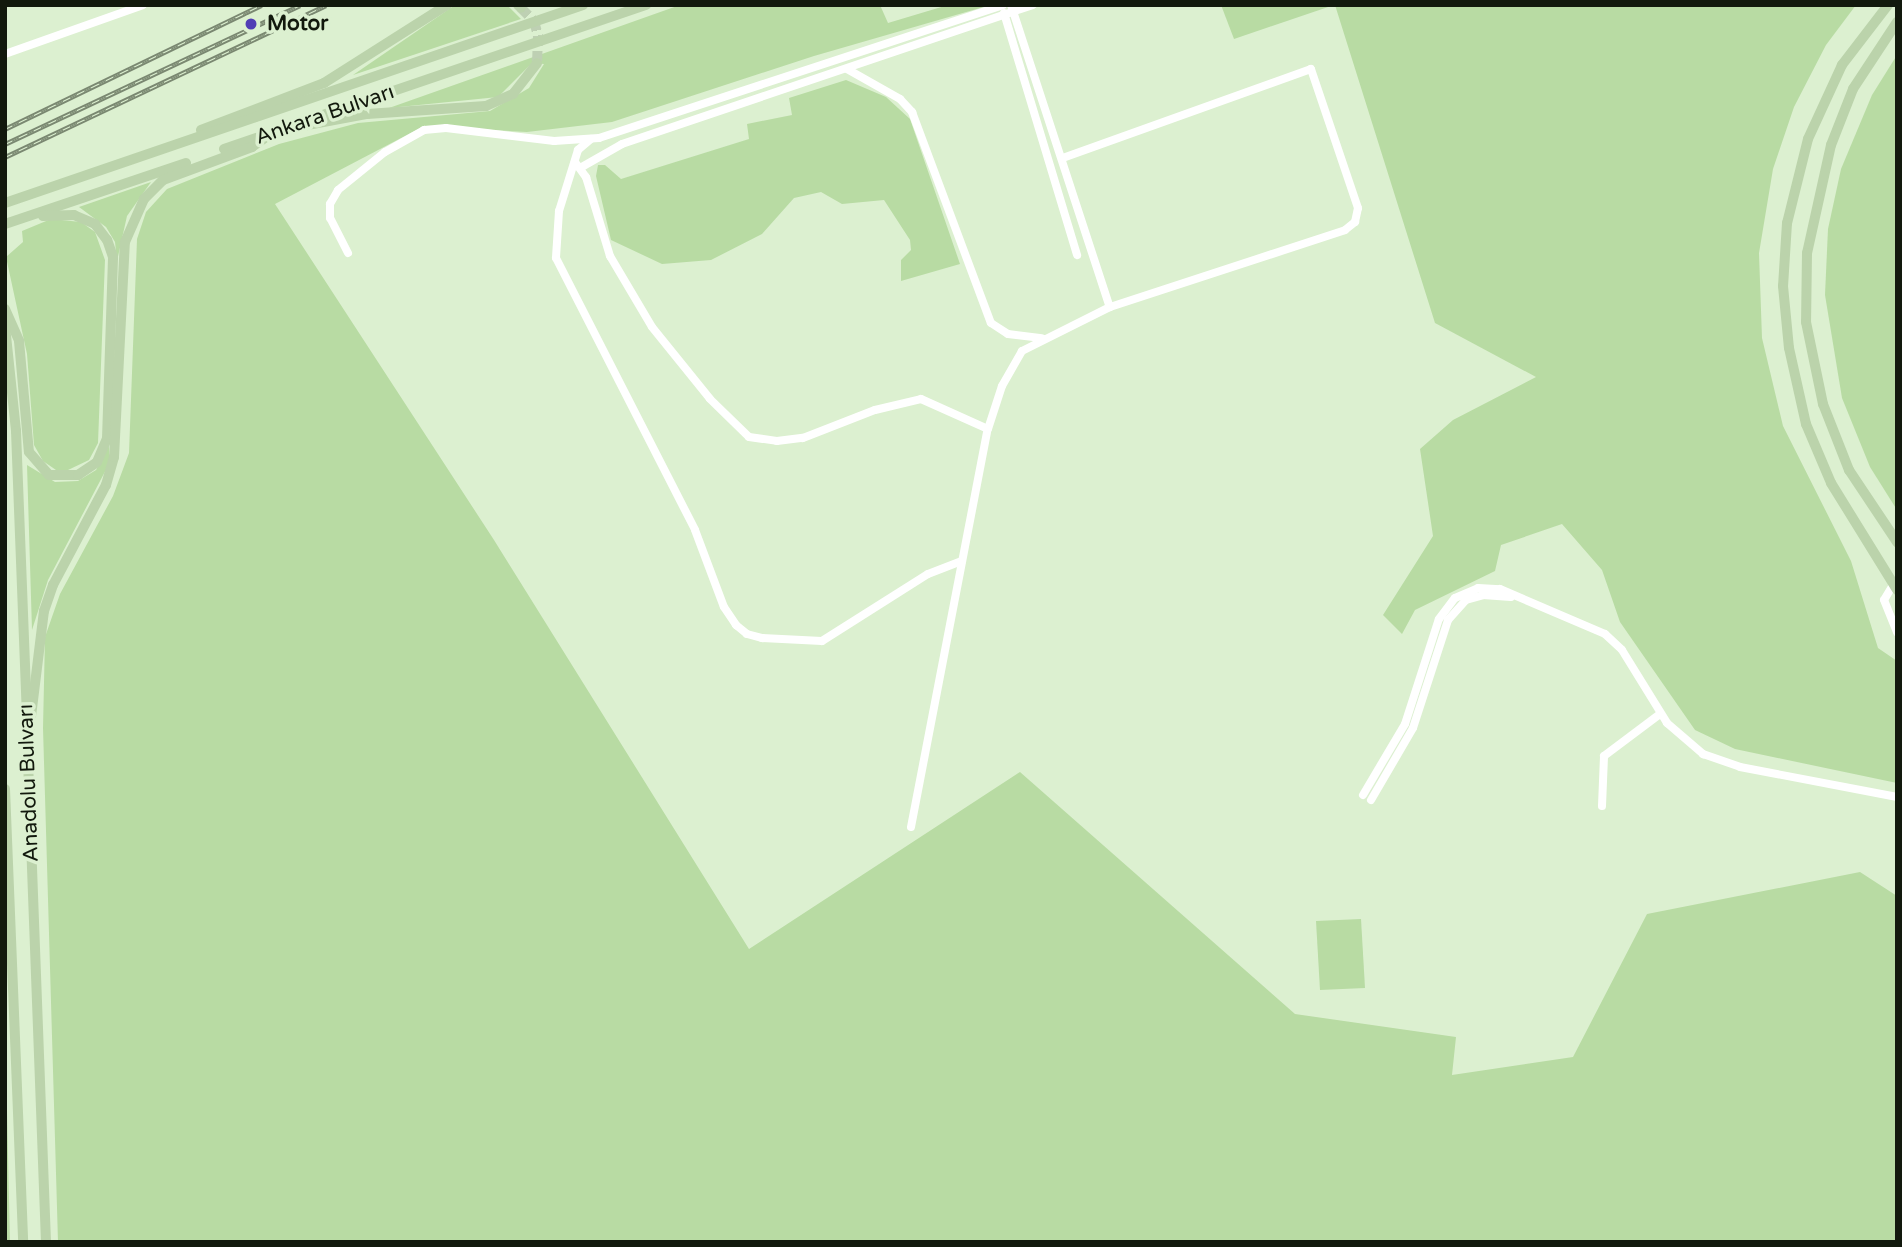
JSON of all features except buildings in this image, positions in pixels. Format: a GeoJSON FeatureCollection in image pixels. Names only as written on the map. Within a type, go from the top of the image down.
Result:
{"type":"FeatureCollection","features":[{"type":"Feature","properties":{"kind":"main road"},"geometry":{"type":"LineString","coordinates":[[172,145],[214,122],[331,79],[447,5]]}},
{"type":"Feature","properties":{"kind":"main road","name":"Ankara Bulvarı"},"geometry":{"type":"LineString","coordinates":[[5,203],[583,5]]}},
{"type":"Feature","properties":{"kind":"main road","name":"Ankara Bulvarı"},"geometry":{"type":"LineString","coordinates":[[5,224],[646,5]]}},
{"type":"Feature","properties":{"kind":"main road"},"geometry":{"type":"LineString","coordinates":[[1888,5],[1842,65],[1808,139],[1787,223],[1783,286],[1789,348],[1806,424],[1831,483],[1895,586]]}},
{"type":"Feature","properties":{"kind":"main road"},"geometry":{"type":"LineString","coordinates":[[1897,22],[1853,89],[1830,145],[1807,253],[1806,321],[1823,404],[1849,470],[1897,542]]}},
{"type":"Feature","properties":{"kind":"main road"},"geometry":{"type":"LineString","coordinates":[[27,741],[44,611],[53,585],[106,485],[114,457],[123,262],[130,223],[163,180],[251,148],[275,131],[368,114],[486,107],[513,94],[537,63]]}},
{"type":"Feature","properties":{"kind":"main road"},"geometry":{"type":"LineString","coordinates":[[5,309],[19,341],[29,452],[50,474],[78,475],[97,461],[107,439],[113,257],[102,231],[83,217],[26,217]]}},
{"type":"Feature","properties":{"kind":"main road","name":"Anadolu Bulvarı"},"geometry":{"type":"LineString","coordinates":[[5,326],[16,431],[46,1242]]}},
{"type":"Feature","properties":{"kind":"main road","name":"Anadolu Bulvarı"},"geometry":{"type":"LineString","coordinates":[[5,789],[23,1242]]}},
{"type":"Feature","properties":{"kind":"street"},"geometry":{"type":"LineString","coordinates":[[5,54],[143,5]]}},
{"type":"Feature","properties":{"kind":"street"},"geometry":{"type":"LineString","coordinates":[[577,165],[622,144],[1004,15],[1013,9],[1032,5]]}},
{"type":"Feature","properties":{"kind":"street"},"geometry":{"type":"LineString","coordinates":[[348,253],[330,218],[330,204],[338,190],[385,152],[424,130],[446,128],[554,142],[591,139],[1002,6],[1077,255]]}},
{"type":"Feature","properties":{"kind":"street"},"geometry":{"type":"LineString","coordinates":[[1013,9],[1111,307]]}},
{"type":"Feature","properties":{"kind":"street"},"geometry":{"type":"LineString","coordinates":[[847,69],[900,99],[912,112],[991,323],[1008,334],[1042,338]]}},
{"type":"Feature","properties":{"kind":"street"},"geometry":{"type":"LineString","coordinates":[[911,827],[988,429],[1002,386],[1022,351],[1042,338],[1111,307],[1345,230],[1355,222],[1358,208],[1311,69],[1063,158]]}},
{"type":"Feature","properties":{"kind":"street"},"geometry":{"type":"LineString","coordinates":[[591,139],[578,150],[577,165],[559,211],[556,258],[695,530],[724,607],[736,625],[747,634],[762,638],[822,641],[928,573],[962,561]]}},
{"type":"Feature","properties":{"kind":"street"},"geometry":{"type":"LineString","coordinates":[[577,165],[610,257],[652,327],[710,399],[749,437],[777,441],[803,438],[875,410],[921,399],[988,429]]}},
{"type":"Feature","properties":{"kind":"street"},"geometry":{"type":"LineString","coordinates":[[1895,586],[1884,600],[1896,631]]}},
{"type":"Feature","properties":{"kind":"street"},"geometry":{"type":"LineString","coordinates":[[1367,797],[1405,724],[1427,648],[1447,607],[1478,588],[1500,589],[1605,634],[1622,650],[1660,714],[1681,739],[1716,760],[1897,797]]}},
{"type":"Feature","properties":{"kind":"street"},"geometry":{"type":"LineString","coordinates":[[1602,806],[1604,756],[1660,714]]}},
{"type":"Feature","properties":{"kind":"green space"},"geometry":{"type":"Polygon","coordinates":[[[455,5],[507,5],[521,19],[353,75],[455,5]]]}},
{"type":"Feature","properties":{"kind":"green space"},"geometry":{"type":"Polygon","coordinates":[[[680,5],[880,5],[888,23],[948,5],[987,6],[814,56],[612,122],[527,132],[424,126],[275,204],[494,540],[749,949],[1020,772],[1295,1014],[1456,1037],[1452,1075],[1573,1057],[1647,914],[1860,872],[1897,896],[1897,1242],[58,1242],[43,728],[45,637],[60,594],[113,496],[129,453],[137,239],[146,212],[167,189],[279,144],[358,123],[490,111],[529,88],[544,64],[532,63],[498,97],[389,108],[680,5]]]}},
{"type":"Feature","properties":{"kind":"green space"},"geometry":{"type":"Polygon","coordinates":[[[1221,5],[1334,5],[1234,39],[1221,5]]]}},
{"type":"Feature","properties":{"kind":"green space"},"geometry":{"type":"Polygon","coordinates":[[[1335,5],[1856,5],[1826,45],[1794,107],[1773,169],[1759,253],[1762,338],[1783,426],[1851,561],[1878,648],[1897,661],[1897,783],[1735,749],[1695,730],[1620,622],[1602,570],[1562,524],[1501,545],[1495,571],[1415,610],[1402,634],[1383,615],[1433,536],[1420,449],[1453,420],[1536,377],[1435,323],[1335,5]]]}},
{"type":"Feature","properties":{"kind":"green space"},"geometry":{"type":"Polygon","coordinates":[[[1897,55],[1897,510],[1870,467],[1842,398],[1825,295],[1828,229],[1841,169],[1872,95],[1897,55]]]}},
{"type":"Feature","properties":{"kind":"green space"},"geometry":{"type":"Polygon","coordinates":[[[846,80],[886,97],[910,119],[960,264],[901,281],[901,260],[911,250],[910,240],[884,200],[842,204],[821,192],[794,198],[762,234],[711,260],[662,264],[611,240],[596,176],[598,165],[605,165],[621,179],[749,139],[747,124],[792,115],[789,98],[846,80]]]}},
{"type":"Feature","properties":{"kind":"green space"},"geometry":{"type":"Polygon","coordinates":[[[151,182],[127,216],[117,261],[115,242],[106,227],[79,207],[151,182]]]}},
{"type":"Feature","properties":{"kind":"green space"},"geometry":{"type":"Polygon","coordinates":[[[51,219],[81,222],[95,232],[105,260],[98,443],[89,460],[68,470],[56,470],[43,461],[34,445],[27,354],[6,257],[23,242],[22,231],[51,219]]]}},
{"type":"Feature","properties":{"kind":"green space"},"geometry":{"type":"Polygon","coordinates":[[[109,446],[109,464],[48,580],[32,630],[27,465],[55,482],[78,481],[96,470],[109,446]]]}},
{"type":"Feature","properties":{"kind":"green space"},"geometry":{"type":"Polygon","coordinates":[[[1361,919],[1365,988],[1320,990],[1316,921],[1361,919]]]}},
{"type":"Feature","properties":{"kind":"green space"},"geometry":{"type":"Polygon","coordinates":[[[5,1090],[7,1110],[10,1242],[5,1242],[5,1090]]]}},
{"type":"Feature","properties":{"kind":"tunnel"},"geometry":{"type":"LineString","coordinates":[[521,8],[534,21],[538,36],[537,63]]}},
{"type":"Feature","properties":{"kind":"railway"},"geometry":{"type":"LineString","coordinates":[[5,129],[262,5]]}},
{"type":"Feature","properties":{"kind":"railway"},"geometry":{"type":"LineString","coordinates":[[5,144],[300,5]]}},
{"type":"Feature","properties":{"kind":"railway"},"geometry":{"type":"LineString","coordinates":[[5,157],[326,5]]}},
{"type":"Feature","properties":{"kind":"place","name":"Motor"},"geometry":{"type":"Point","coordinates":[251,24]}}]}
